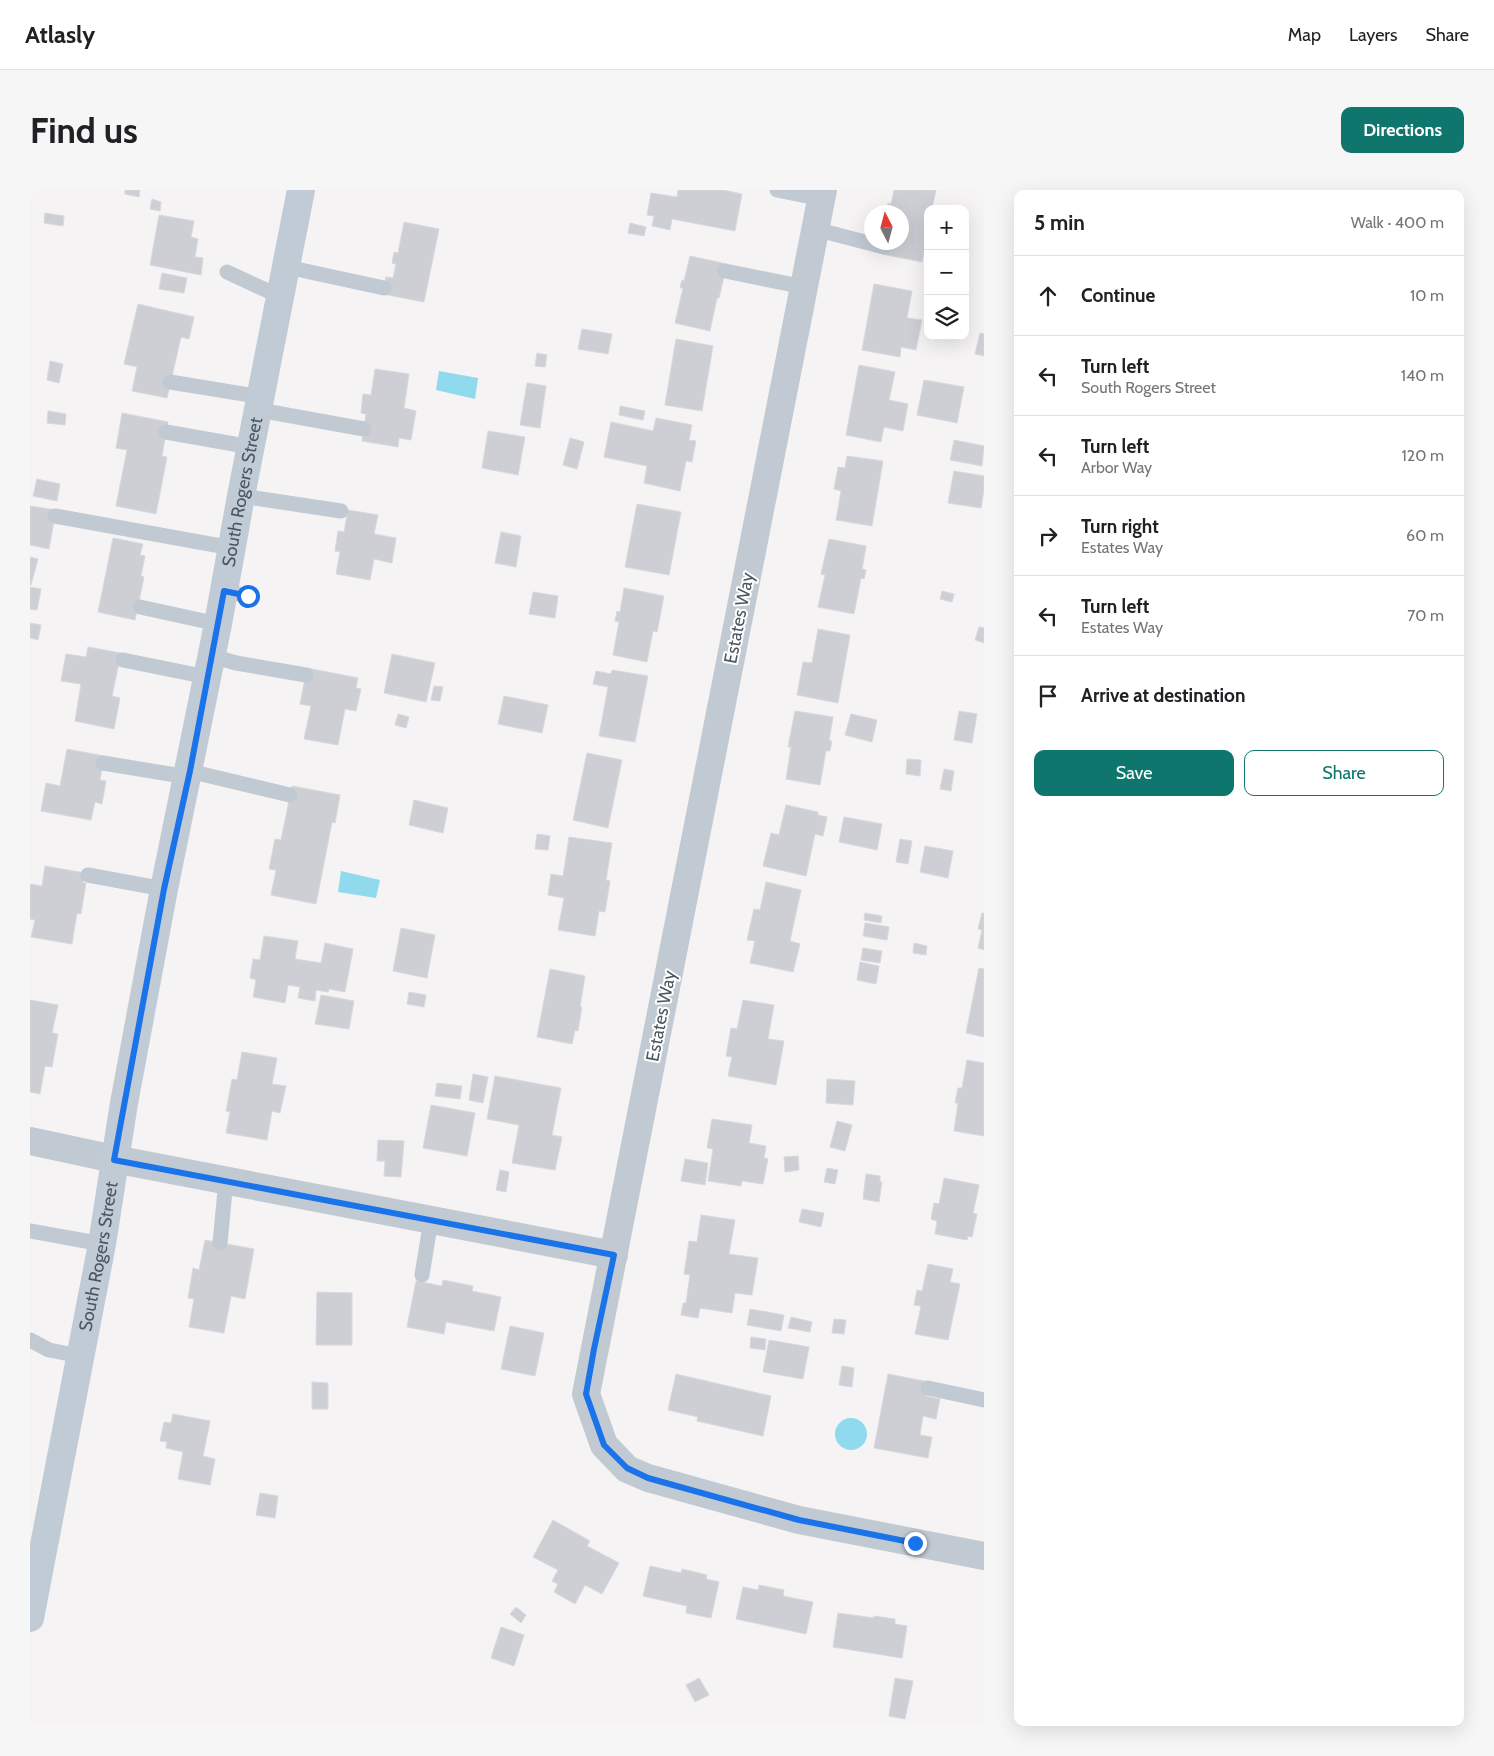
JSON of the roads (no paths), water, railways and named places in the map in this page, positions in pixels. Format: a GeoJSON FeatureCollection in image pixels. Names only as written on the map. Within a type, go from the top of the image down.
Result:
{"type":"FeatureCollection","features":[{"type":"Feature","properties":{"kind":"street","name":"South Rogers Street"},"geometry":{"type":"LineString","coordinates":[[30,1618],[102,1244],[114,1160],[164,889],[189,774],[218,624],[236,593],[232,548],[301,190]]}},
{"type":"Feature","properties":{"kind":"street","name":"Estates Way"},"geometry":{"type":"LineString","coordinates":[[822,195],[586,1394],[604,1445],[627,1468],[648,1478],[799,1520],[984,1556]]}},
{"type":"Feature","properties":{"kind":"street"},"geometry":{"type":"LineString","coordinates":[[30,1141],[114,1160],[614,1255]]}},
{"type":"Feature","properties":{"kind":"lane"},"geometry":{"type":"LineString","coordinates":[[776,190],[822,195]]}},
{"type":"Feature","properties":{"kind":"lane"},"geometry":{"type":"LineString","coordinates":[[815,230],[864,241]]}},
{"type":"Feature","properties":{"kind":"lane"},"geometry":{"type":"LineString","coordinates":[[287,267],[384,288]]}},
{"type":"Feature","properties":{"kind":"lane"},"geometry":{"type":"LineString","coordinates":[[726,271],[804,288]]}},
{"type":"Feature","properties":{"kind":"lane"},"geometry":{"type":"LineString","coordinates":[[227,272],[281,298]]}},
{"type":"Feature","properties":{"kind":"lane"},"geometry":{"type":"LineString","coordinates":[[170,382],[364,429]]}},
{"type":"Feature","properties":{"kind":"lane"},"geometry":{"type":"LineString","coordinates":[[166,432],[251,447]]}},
{"type":"Feature","properties":{"kind":"lane"},"geometry":{"type":"LineString","coordinates":[[241,496],[341,511]]}},
{"type":"Feature","properties":{"kind":"lane"},"geometry":{"type":"LineString","coordinates":[[55,516],[232,548]]}},
{"type":"Feature","properties":{"kind":"lane"},"geometry":{"type":"LineString","coordinates":[[140,607],[218,624]]}},
{"type":"Feature","properties":{"kind":"lane"},"geometry":{"type":"LineString","coordinates":[[123,660],[209,667],[236,663],[306,675]]}},
{"type":"Feature","properties":{"kind":"lane"},"geometry":{"type":"LineString","coordinates":[[103,762],[189,774],[290,795]]}},
{"type":"Feature","properties":{"kind":"lane"},"geometry":{"type":"LineString","coordinates":[[88,875],[164,889]]}},
{"type":"Feature","properties":{"kind":"lane"},"geometry":{"type":"LineString","coordinates":[[220,1243],[226,1180]]}},
{"type":"Feature","properties":{"kind":"lane"},"geometry":{"type":"LineString","coordinates":[[422,1275],[431,1220]]}},
{"type":"Feature","properties":{"kind":"lane"},"geometry":{"type":"LineString","coordinates":[[30,1232],[102,1244]]}},
{"type":"Feature","properties":{"kind":"lane"},"geometry":{"type":"LineString","coordinates":[[30,1340],[49,1350],[80,1356]]}},
{"type":"Feature","properties":{"kind":"lane"},"geometry":{"type":"LineString","coordinates":[[928,1388],[984,1400]]}},
{"type":"Feature","properties":{"kind":"water"},"geometry":{"type":"Polygon","coordinates":[[[439,371],[478,378],[475,399],[436,390],[439,371]]]}},
{"type":"Feature","properties":{"kind":"water"},"geometry":{"type":"Polygon","coordinates":[[[341,871],[380,880],[376,898],[338,892],[341,871]]]}},
{"type":"Feature","properties":{"kind":"water"},"geometry":{"type":"Polygon","coordinates":[[[851,1418],[863,1422],[867,1434],[863,1446],[851,1450],[839,1446],[835,1434],[839,1422],[851,1418]]]}}]}
